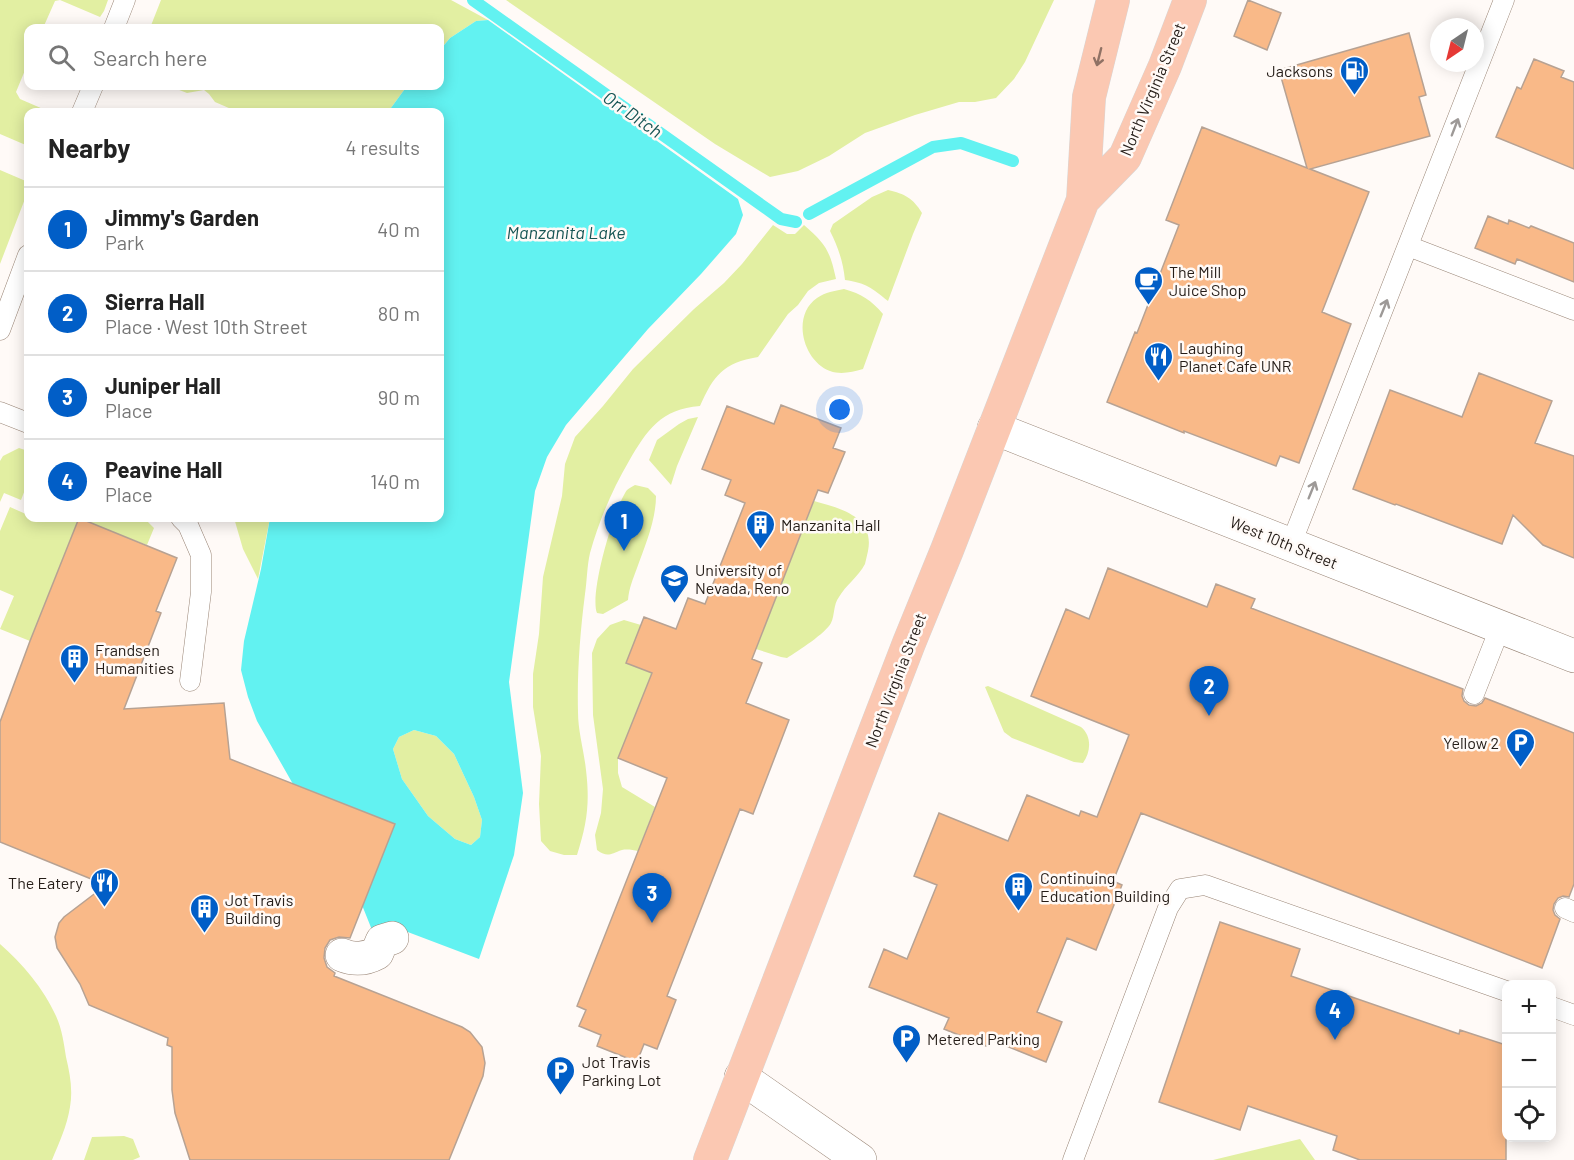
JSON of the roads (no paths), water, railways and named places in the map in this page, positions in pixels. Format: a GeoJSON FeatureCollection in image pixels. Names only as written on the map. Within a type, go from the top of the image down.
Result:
{"type":"FeatureCollection","features":[{"type":"Feature","properties":{"kind":"main road","name":"North Virginia Street"},"geometry":{"type":"LineString","coordinates":[[710,1160],[1083,200],[1089,97],[1113,0]]}},
{"type":"Feature","properties":{"kind":"main road","name":"North Virginia Street"},"geometry":{"type":"LineString","coordinates":[[1083,200],[1125,157],[1165,66],[1190,0]]}},
{"type":"Feature","properties":{"kind":"street","name":"West 10th Street"},"geometry":{"type":"LineString","coordinates":[[994,428],[1574,656]]}},
{"type":"Feature","properties":{"kind":"street"},"geometry":{"type":"LineString","coordinates":[[342,955],[351,959],[369,958],[377,953],[382,941],[392,938]]}},
{"type":"Feature","properties":{"kind":"street"},"geometry":{"type":"LineString","coordinates":[[741,1077],[860,1160]]}},
{"type":"Feature","properties":{"kind":"lane"},"geometry":{"type":"LineString","coordinates":[[116,24],[125,0]]}},
{"type":"Feature","properties":{"kind":"lane"},"geometry":{"type":"LineString","coordinates":[[1292,544],[1504,0]]}},
{"type":"Feature","properties":{"kind":"lane"},"geometry":{"type":"LineString","coordinates":[[84,108],[91,90]]}},
{"type":"Feature","properties":{"kind":"lane"},"geometry":{"type":"LineString","coordinates":[[1408,246],[1574,310]]}},
{"type":"Feature","properties":{"kind":"lane"},"geometry":{"type":"LineString","coordinates":[[0,330],[24,266]]}},
{"type":"Feature","properties":{"kind":"lane"},"geometry":{"type":"LineString","coordinates":[[0,412],[24,421]]}},
{"type":"Feature","properties":{"kind":"lane"},"geometry":{"type":"LineString","coordinates":[[185,522],[201,555],[201,592],[190,681]]}},
{"type":"Feature","properties":{"kind":"lane"},"geometry":{"type":"LineString","coordinates":[[1474,694],[1500,628]]}},
{"type":"Feature","properties":{"kind":"lane"},"geometry":{"type":"LineString","coordinates":[[1073,1160],[1168,908],[1180,889],[1204,885],[1502,990]]}},
{"type":"Feature","properties":{"kind":"lane"},"geometry":{"type":"LineString","coordinates":[[1556,1009],[1574,1015]]}},
{"type":"Feature","properties":{"kind":"water","name":"Manzanita Lake"},"geometry":{"type":"Polygon","coordinates":[[[488,20],[738,199],[743,215],[736,234],[648,329],[566,425],[547,457],[535,491],[509,682],[523,793],[514,855],[479,959],[384,923],[372,930],[362,905],[257,721],[241,670],[244,641],[269,522],[444,522],[444,108],[391,108],[404,90],[444,90],[444,45],[450,38],[476,21],[488,20]],[[414,730],[399,737],[393,749],[402,779],[428,816],[455,839],[471,845],[480,837],[482,820],[454,754],[436,736],[414,730]]]}},
{"type":"Feature","properties":{"kind":"waterway","name":"Orr Ditch"},"geometry":{"type":"LineString","coordinates":[[473,0],[781,219],[796,222]]}},
{"type":"Feature","properties":{"kind":"waterway","name":"Orr Ditch"},"geometry":{"type":"LineString","coordinates":[[809,214],[933,147],[961,143],[1013,161]]}},
{"type":"Feature","properties":{"kind":"place","name":"Jacksons"},"geometry":{"type":"Point","coordinates":[1354,96]}},
{"type":"Feature","properties":{"kind":"place","name":"The Mill Juice Shop"},"geometry":{"type":"Point","coordinates":[1148,306]}},
{"type":"Feature","properties":{"kind":"place","name":"Laughing Planet Cafe UNR"},"geometry":{"type":"Point","coordinates":[1158,382]}},
{"type":"Feature","properties":{"kind":"place","name":"Manzanita Hall"},"geometry":{"type":"Point","coordinates":[760,550]}},
{"type":"Feature","properties":{"kind":"place","name":"Jimmy's Garden"},"geometry":{"type":"Point","coordinates":[624,551]}},
{"type":"Feature","properties":{"kind":"place","name":"University of Nevada, Reno"},"geometry":{"type":"Point","coordinates":[674,604]}},
{"type":"Feature","properties":{"kind":"place","name":"Frandsen Humanities"},"geometry":{"type":"Point","coordinates":[74,684]}},
{"type":"Feature","properties":{"kind":"place","name":"Sierra Hall"},"geometry":{"type":"Point","coordinates":[1209,716]}},
{"type":"Feature","properties":{"kind":"place","name":"Yellow 2"},"geometry":{"type":"Point","coordinates":[1520,768]}},
{"type":"Feature","properties":{"kind":"place","name":"The Eatery"},"geometry":{"type":"Point","coordinates":[104,908]}},
{"type":"Feature","properties":{"kind":"place","name":"Continuing Education Building"},"geometry":{"type":"Point","coordinates":[1019,912]}},
{"type":"Feature","properties":{"kind":"place","name":"Juniper Hall"},"geometry":{"type":"Point","coordinates":[652,923]}},
{"type":"Feature","properties":{"kind":"place","name":"Jot Travis Building"},"geometry":{"type":"Point","coordinates":[204,934]}},
{"type":"Feature","properties":{"kind":"place","name":"Peavine Hall"},"geometry":{"type":"Point","coordinates":[1335,1040]}},
{"type":"Feature","properties":{"kind":"place","name":"Metered Parking"},"geometry":{"type":"Point","coordinates":[906,1064]}},
{"type":"Feature","properties":{"kind":"place","name":"Jot Travis Parking Lot"},"geometry":{"type":"Point","coordinates":[561,1096]}}]}
